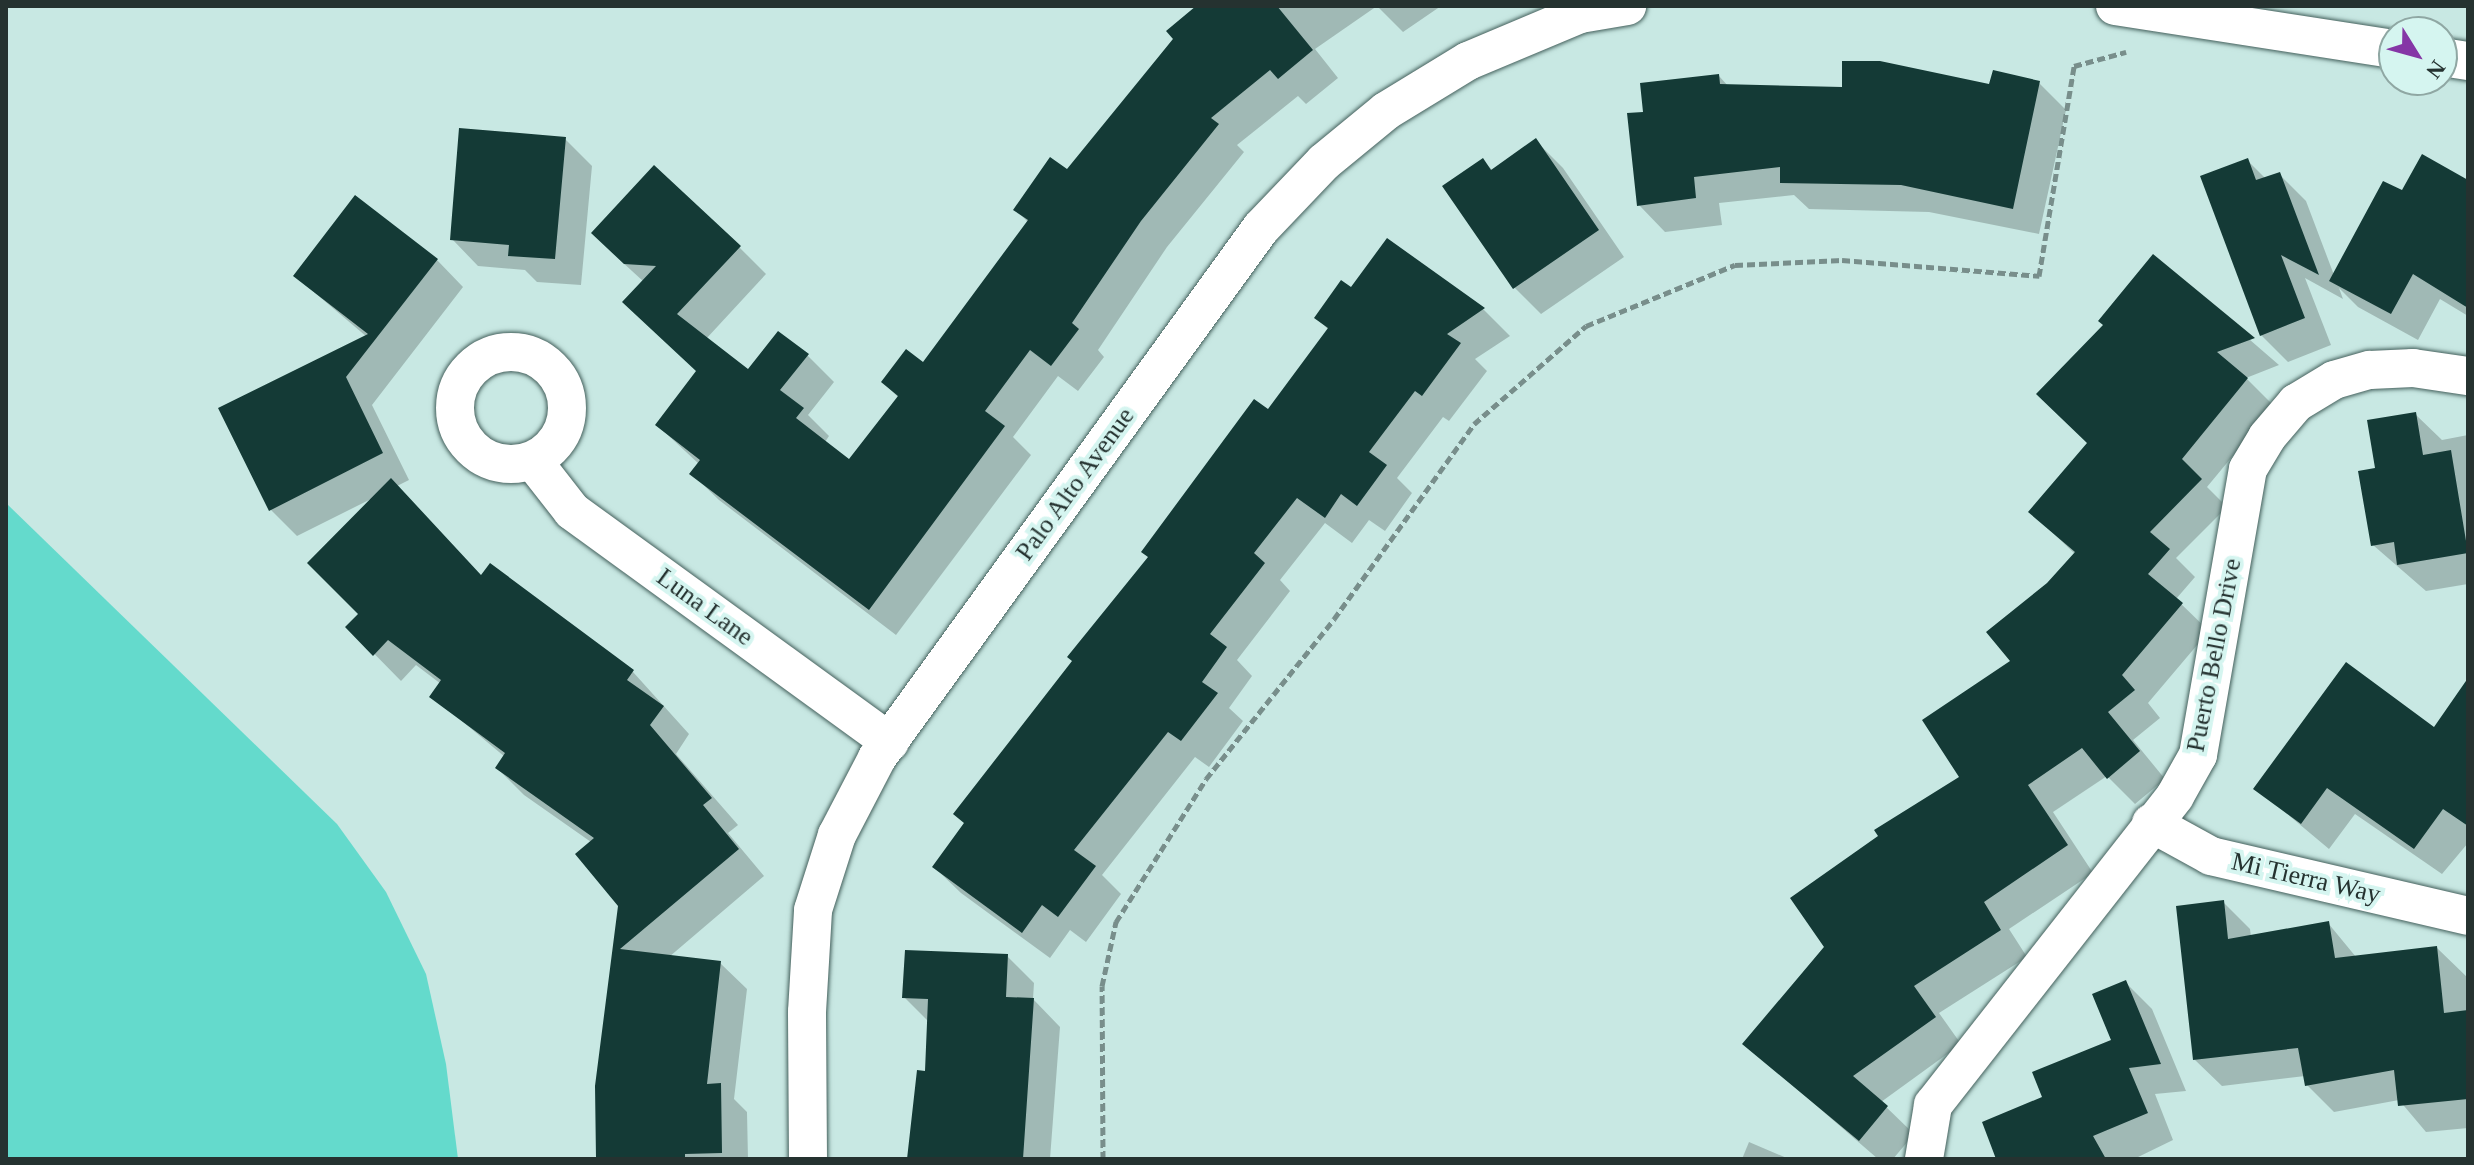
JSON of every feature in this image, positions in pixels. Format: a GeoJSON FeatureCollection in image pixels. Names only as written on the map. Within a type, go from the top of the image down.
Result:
{"type":"FeatureCollection","features":[{"type":"Feature","properties":{"kind":"street","name":"Palo Alto Avenue"},"geometry":{"type":"LineString","coordinates":[[808,1159],[807,1012],[813,910],[837,835],[890,742],[1261,228],[1324,162],[1386,111],[1468,61],[1580,14],[1627,6]]}},
{"type":"Feature","properties":{"kind":"street"},"geometry":{"type":"LineString","coordinates":[[2130,8],[2378,47]]}},
{"type":"Feature","properties":{"kind":"street","name":"Puerto Bello Drive"},"geometry":{"type":"LineString","coordinates":[[1924,1159],[1933,1105],[2151,823],[2198,755],[2248,469],[2267,437],[2296,403],[2334,380],[2370,370],[2413,368],[2468,376]]}},
{"type":"Feature","properties":{"kind":"street","name":"Luna Lane"},"geometry":{"type":"LineString","coordinates":[[533,461],[572,511],[890,742]]}},
{"type":"Feature","properties":{"kind":"street","name":"Mi Tierra Way"},"geometry":{"type":"LineString","coordinates":[[2151,823],[2211,856],[2468,916]]}},
{"type":"Feature","properties":{"kind":"path"},"geometry":{"type":"LineString","coordinates":[[1103,1159],[1102,986],[1116,922],[1206,779],[1334,619],[1474,424],[1586,326],[1735,265],[1842,260],[2039,276],[2074,66],[2130,51],[2130,8]]}},
{"type":"Feature","properties":{"kind":"shaded area"},"geometry":{"type":"Polygon","coordinates":[[[6,503],[337,824],[386,892],[426,974],[446,1064],[458,1159],[6,1159],[6,503]]]}},
{"type":"Feature","properties":{"kind":"building"},"geometry":{"type":"Polygon","coordinates":[[[1196,6],[1277,6],[1313,50],[1278,79],[1270,70],[1211,118],[1219,124],[1141,221],[1072,323],[1079,329],[1051,366],[1030,350],[985,411],[1005,426],[869,610],[689,474],[700,460],[655,425],[696,371],[622,302],[656,266],[624,264],[591,233],[654,165],[741,246],[677,314],[748,369],[778,331],[809,354],[780,390],[804,408],[796,418],[849,459],[898,396],[881,382],[906,349],[923,362],[1028,220],[1013,210],[1050,157],[1067,169],[1173,39],[1166,31],[1196,6]]]}},
{"type":"Feature","properties":{"kind":"building"},"geometry":{"type":"Polygon","coordinates":[[[1842,61],[1880,61],[1989,84],[1993,70],[2040,81],[2013,209],[1901,185],[1780,183],[1780,167],[1694,177],[1696,198],[1637,206],[1627,113],[1643,112],[1640,83],[1719,74],[1720,84],[1842,87],[1842,61]]]}},
{"type":"Feature","properties":{"kind":"building"},"geometry":{"type":"Polygon","coordinates":[[[459,128],[566,137],[555,259],[508,256],[509,245],[450,240],[459,128]]]}},
{"type":"Feature","properties":{"kind":"building"},"geometry":{"type":"Polygon","coordinates":[[[1536,138],[1599,230],[1513,289],[1442,186],[1483,158],[1491,170],[1536,138]]]}},
{"type":"Feature","properties":{"kind":"building"},"geometry":{"type":"Polygon","coordinates":[[[2422,154],[2468,180],[2468,308],[2413,274],[2391,314],[2329,281],[2383,181],[2402,190],[2422,154]]]}},
{"type":"Feature","properties":{"kind":"building"},"geometry":{"type":"Polygon","coordinates":[[[2248,158],[2256,180],[2280,172],[2319,275],[2281,255],[2305,318],[2260,336],[2200,176],[2248,158]]]}},
{"type":"Feature","properties":{"kind":"building"},"geometry":{"type":"Polygon","coordinates":[[[355,195],[438,259],[346,377],[383,453],[269,511],[218,408],[368,334],[293,276],[355,195]]]}},
{"type":"Feature","properties":{"kind":"building"},"geometry":{"type":"Polygon","coordinates":[[[1387,238],[1485,308],[1447,334],[1461,343],[1422,396],[1415,391],[1369,452],[1387,465],[1357,506],[1341,494],[1325,518],[1297,498],[1254,553],[1265,563],[1210,634],[1227,647],[1202,682],[1218,693],[1181,741],[1168,732],[1074,850],[1096,866],[1058,917],[1042,905],[1022,933],[932,867],[964,823],[953,814],[1072,661],[1067,657],[1148,557],[1141,552],[1254,399],[1268,409],[1328,328],[1314,318],[1341,280],[1351,287],[1387,238]]]}},
{"type":"Feature","properties":{"kind":"building"},"geometry":{"type":"Polygon","coordinates":[[[2153,254],[2255,338],[2217,352],[2248,378],[2182,459],[2202,479],[2150,532],[2170,549],[2148,574],[2183,603],[2122,675],[2135,690],[2108,712],[2140,751],[2107,779],[2082,748],[2028,785],[2068,845],[1984,902],[2001,930],[1914,986],[1936,1017],[1853,1076],[1888,1106],[1859,1141],[1742,1044],[1824,947],[1790,898],[1878,836],[1874,830],[1959,777],[1922,720],[2010,661],[1986,632],[2047,583],[2075,552],[2028,512],[2087,443],[2036,394],[2103,325],[2098,321],[2153,254]]]}},
{"type":"Feature","properties":{"kind":"building"},"geometry":{"type":"Polygon","coordinates":[[[2416,412],[2423,455],[2451,450],[2468,553],[2397,565],[2394,542],[2371,546],[2358,471],[2375,468],[2367,420],[2416,412]]]}},
{"type":"Feature","properties":{"kind":"building"},"geometry":{"type":"Polygon","coordinates":[[[391,478],[481,575],[490,563],[634,670],[627,680],[664,706],[650,725],[712,798],[703,805],[739,849],[620,949],[721,961],[707,1084],[721,1083],[722,1153],[685,1154],[685,1159],[596,1159],[595,1086],[618,906],[575,854],[594,838],[495,768],[505,753],[429,697],[441,680],[388,640],[373,656],[345,627],[358,614],[307,563],[391,478]]]}},
{"type":"Feature","properties":{"kind":"building"},"geometry":{"type":"Polygon","coordinates":[[[2346,662],[2434,727],[2468,678],[2468,826],[2443,809],[2414,849],[2327,788],[2301,824],[2253,789],[2346,662]]]}},
{"type":"Feature","properties":{"kind":"building"},"geometry":{"type":"Polygon","coordinates":[[[2224,900],[2228,939],[2329,921],[2335,958],[2437,946],[2444,1013],[2468,1010],[2468,1099],[2398,1106],[2394,1070],[2305,1086],[2298,1048],[2193,1060],[2176,906],[2224,900]]]}},
{"type":"Feature","properties":{"kind":"building"},"geometry":{"type":"Polygon","coordinates":[[[905,950],[1008,954],[1006,997],[1034,998],[1023,1159],[907,1159],[917,1070],[925,1071],[928,999],[902,998],[905,950]]]}},
{"type":"Feature","properties":{"kind":"building"},"geometry":{"type":"Polygon","coordinates":[[[2126,980],[2161,1064],[2129,1068],[2148,1113],[2093,1136],[2106,1159],[1996,1159],[1982,1122],[2042,1097],[2032,1072],[2111,1040],[2092,994],[2126,980]]]}}]}
